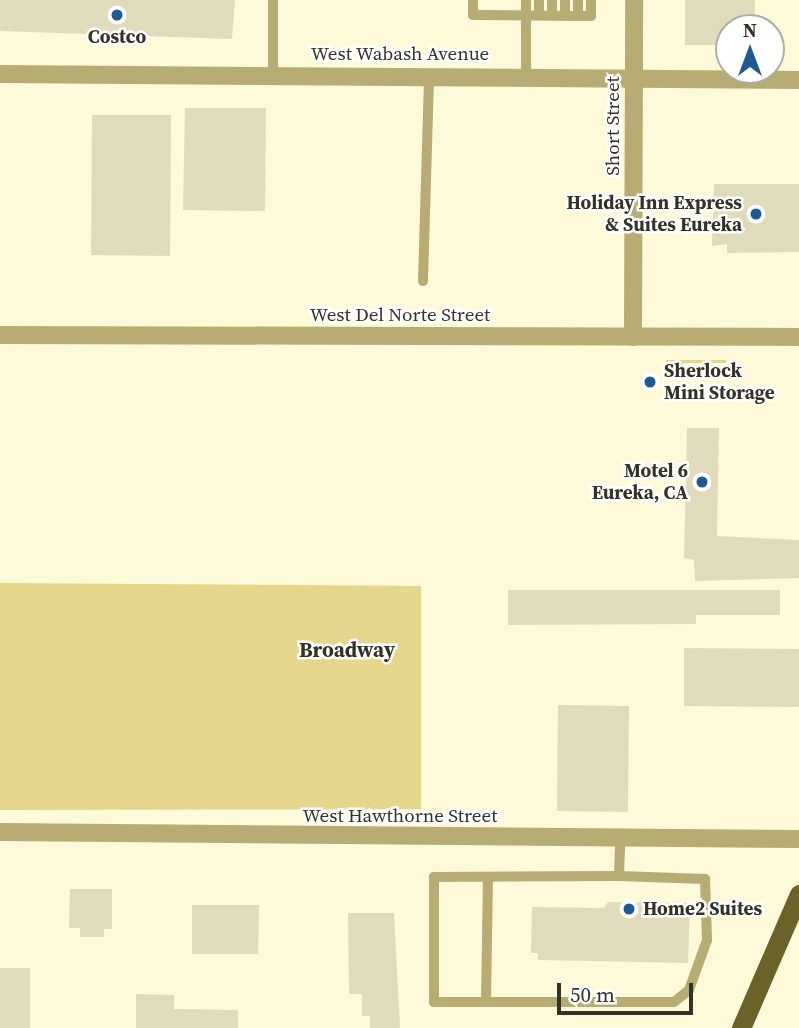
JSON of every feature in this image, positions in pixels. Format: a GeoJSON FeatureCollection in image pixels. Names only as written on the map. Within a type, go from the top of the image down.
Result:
{"type":"FeatureCollection","features":[{"type":"Feature","properties":{"kind":"highway"},"geometry":{"type":"LineString","coordinates":[[741,1028],[799,894]]}},
{"type":"Feature","properties":{"kind":"street","name":"Short Street"},"geometry":{"type":"LineString","coordinates":[[633,337],[634,0]]}},
{"type":"Feature","properties":{"kind":"street","name":"West Wabash Avenue"},"geometry":{"type":"LineString","coordinates":[[0,74],[526,75],[799,80]]}},
{"type":"Feature","properties":{"kind":"street","name":"West Del Norte Street"},"geometry":{"type":"LineString","coordinates":[[0,335],[799,337]]}},
{"type":"Feature","properties":{"kind":"street","name":"West Hawthorne Street"},"geometry":{"type":"LineString","coordinates":[[0,832],[799,839]]}},
{"type":"Feature","properties":{"kind":"lane"},"geometry":{"type":"LineString","coordinates":[[273,0],[273,75]]}},
{"type":"Feature","properties":{"kind":"lane"},"geometry":{"type":"LineString","coordinates":[[473,0],[473,15],[578,16],[591,16],[591,0]]}},
{"type":"Feature","properties":{"kind":"lane"},"geometry":{"type":"LineString","coordinates":[[526,0],[526,75]]}},
{"type":"Feature","properties":{"kind":"lane"},"geometry":{"type":"LineString","coordinates":[[539,0],[539,15]]}},
{"type":"Feature","properties":{"kind":"lane"},"geometry":{"type":"LineString","coordinates":[[552,0],[552,15]]}},
{"type":"Feature","properties":{"kind":"lane"},"geometry":{"type":"LineString","coordinates":[[565,0],[565,15]]}},
{"type":"Feature","properties":{"kind":"lane"},"geometry":{"type":"LineString","coordinates":[[578,0],[578,16]]}},
{"type":"Feature","properties":{"kind":"lane"},"geometry":{"type":"LineString","coordinates":[[423,281],[429,75]]}},
{"type":"Feature","properties":{"kind":"lane"},"geometry":{"type":"LineString","coordinates":[[619,876],[620,839]]}},
{"type":"Feature","properties":{"kind":"lane"},"geometry":{"type":"LineString","coordinates":[[619,876],[705,879],[707,940],[689,990],[674,1002],[434,1002],[434,877],[619,876]]}},
{"type":"Feature","properties":{"kind":"lane"},"geometry":{"type":"LineString","coordinates":[[486,1002],[488,877]]}},
{"type":"Feature","properties":{"kind":"shaded area"},"geometry":{"type":"Polygon","coordinates":[[[666,360],[726,360],[726,363],[683,363],[682,378],[666,378],[666,360]]]}},
{"type":"Feature","properties":{"kind":"shaded area"},"geometry":{"type":"Polygon","coordinates":[[[0,583],[421,586],[421,809],[0,810],[0,583]]]}},
{"type":"Feature","properties":{"kind":"building","name":"Costco"},"geometry":{"type":"Polygon","coordinates":[[[0,0],[235,0],[232,39],[0,31],[0,0]]]}},
{"type":"Feature","properties":{"kind":"building"},"geometry":{"type":"Polygon","coordinates":[[[685,0],[755,0],[755,14],[715,14],[715,45],[685,45],[685,0]]]}},
{"type":"Feature","properties":{"kind":"building"},"geometry":{"type":"Polygon","coordinates":[[[185,108],[266,108],[265,211],[183,210],[185,108]]]}},
{"type":"Feature","properties":{"kind":"building"},"geometry":{"type":"Polygon","coordinates":[[[92,115],[171,115],[170,256],[91,255],[92,115]]]}},
{"type":"Feature","properties":{"kind":"building","name":"Holiday Inn Express & Suites Eureka"},"geometry":{"type":"Polygon","coordinates":[[[714,184],[799,184],[799,252],[727,253],[727,244],[712,246],[714,184]]]}},
{"type":"Feature","properties":{"kind":"building","name":"Motel 6 Eureka, CA"},"geometry":{"type":"Polygon","coordinates":[[[687,428],[719,428],[717,536],[799,540],[799,578],[695,581],[694,560],[684,558],[687,428]]]}},
{"type":"Feature","properties":{"kind":"building"},"geometry":{"type":"Polygon","coordinates":[[[508,590],[780,590],[780,615],[696,615],[696,624],[508,625],[508,590]]]}},
{"type":"Feature","properties":{"kind":"building"},"geometry":{"type":"Polygon","coordinates":[[[684,648],[799,649],[799,707],[684,706],[684,648]]]}},
{"type":"Feature","properties":{"kind":"building"},"geometry":{"type":"Polygon","coordinates":[[[558,705],[629,706],[628,812],[557,811],[558,705]]]}},
{"type":"Feature","properties":{"kind":"building"},"geometry":{"type":"Polygon","coordinates":[[[70,889],[112,889],[112,929],[104,929],[104,937],[80,937],[80,928],[69,928],[70,889]]]}},
{"type":"Feature","properties":{"kind":"building"},"geometry":{"type":"Polygon","coordinates":[[[608,902],[690,903],[688,963],[538,960],[538,953],[531,953],[532,907],[604,908],[608,902]]]}},
{"type":"Feature","properties":{"kind":"building"},"geometry":{"type":"Polygon","coordinates":[[[192,905],[259,905],[258,954],[192,954],[192,905]]]}},
{"type":"Feature","properties":{"kind":"building"},"geometry":{"type":"Polygon","coordinates":[[[348,913],[394,913],[400,1028],[370,1028],[370,1016],[362,1016],[362,994],[349,994],[348,913]]]}},
{"type":"Feature","properties":{"kind":"building"},"geometry":{"type":"Polygon","coordinates":[[[0,968],[30,968],[30,1028],[0,1028],[0,968]]]}},
{"type":"Feature","properties":{"kind":"building"},"geometry":{"type":"Polygon","coordinates":[[[136,994],[174,995],[174,1009],[238,1010],[238,1028],[136,1028],[136,994]]]}},
{"type":"Feature","properties":{"kind":"place","name":"Costco"},"geometry":{"type":"Point","coordinates":[117,15]}},
{"type":"Feature","properties":{"kind":"place","name":"Holiday Inn Express & Suites Eureka"},"geometry":{"type":"Point","coordinates":[756,214]}},
{"type":"Feature","properties":{"kind":"place","name":"Sherlock Mini Storage"},"geometry":{"type":"Point","coordinates":[650,382]}},
{"type":"Feature","properties":{"kind":"place","name":"Motel 6 Eureka, CA"},"geometry":{"type":"Point","coordinates":[702,482]}},
{"type":"Feature","properties":{"kind":"place","name":"Home2 Suites"},"geometry":{"type":"Point","coordinates":[629,909]}},
{"type":"Feature","properties":{"kind":"district","name":"Broadway"},"geometry":{"type":"Point","coordinates":[347,650]}}]}
